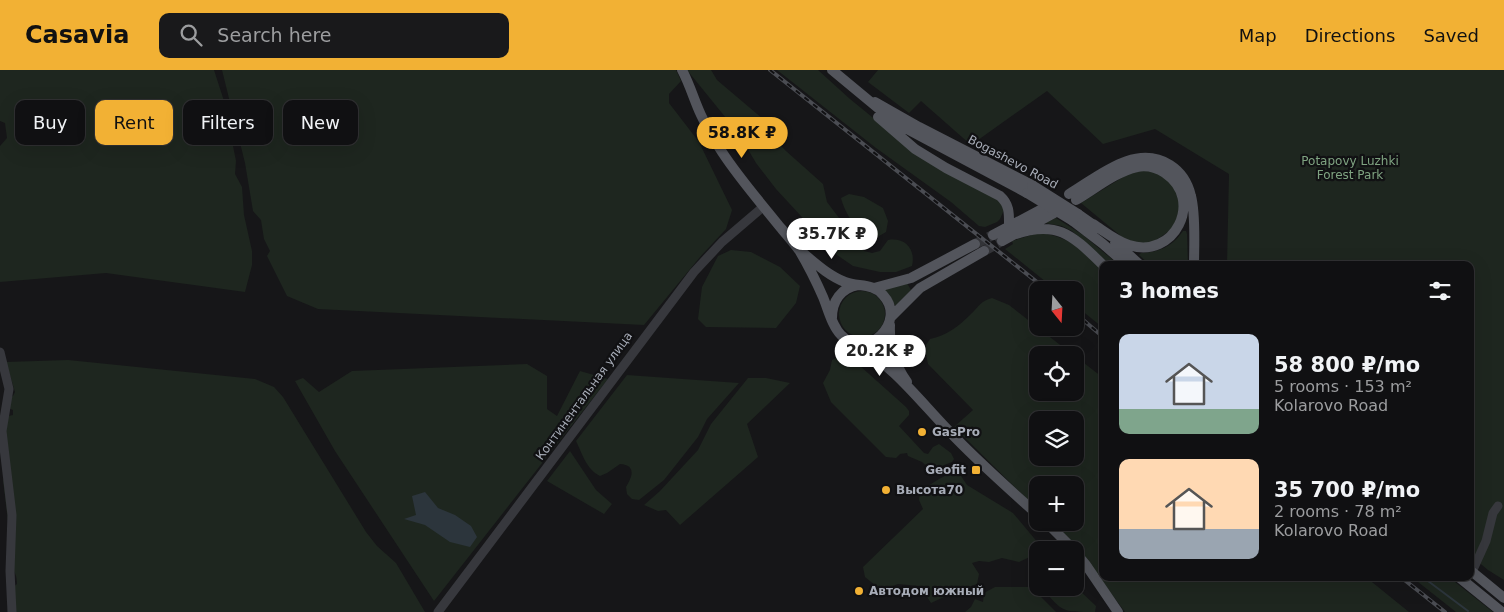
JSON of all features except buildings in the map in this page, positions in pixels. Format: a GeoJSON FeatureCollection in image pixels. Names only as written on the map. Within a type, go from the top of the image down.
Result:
{"type":"FeatureCollection","features":[{"type":"Feature","properties":{"kind":"main road"},"geometry":{"type":"LineString","coordinates":[[682,70],[702,117],[722,153],[798,249],[820,289],[840,334],[878,358],[918,397],[972,455],[1029,507]]}},
{"type":"Feature","properties":{"kind":"main road","name":"Bogashevo Road"},"geometry":{"type":"LineString","coordinates":[[832,70],[863,96],[885,106],[1030,189],[1075,218],[1122,261]]}},
{"type":"Feature","properties":{"kind":"main road"},"geometry":{"type":"LineString","coordinates":[[863,96],[876,114],[915,149],[1005,201],[1009,212],[1011,231]]}},
{"type":"Feature","properties":{"kind":"main road"},"geometry":{"type":"LineString","coordinates":[[1092,224],[1127,245],[1154,246],[1169,238],[1179,227],[1184,213],[1183,197],[1175,182],[1161,170],[1145,167],[1126,171],[1073,197],[1122,163],[1133,159],[1155,159],[1165,162],[1182,176],[1191,195],[1194,261]]}},
{"type":"Feature","properties":{"kind":"main road"},"geometry":{"type":"LineString","coordinates":[[998,238],[1049,210]]}},
{"type":"Feature","properties":{"kind":"main road","name":"Bogashevo Road"},"geometry":{"type":"LineString","coordinates":[[1075,218],[1092,224],[1135,261]]}},
{"type":"Feature","properties":{"kind":"main road"},"geometry":{"type":"LineString","coordinates":[[1011,231],[1030,229],[1065,232],[1079,242],[1099,261]]}},
{"type":"Feature","properties":{"kind":"main road"},"geometry":{"type":"LineString","coordinates":[[798,249],[833,276],[845,282],[874,288],[911,278],[975,244]]}},
{"type":"Feature","properties":{"kind":"main road"},"geometry":{"type":"LineString","coordinates":[[852,342],[863,344],[878,339],[885,332],[890,319],[920,288],[984,251]]}},
{"type":"Feature","properties":{"kind":"main road"},"geometry":{"type":"LineString","coordinates":[[833,321],[832,311],[838,298],[844,290],[859,285]]}},
{"type":"Feature","properties":{"kind":"main road"},"geometry":{"type":"LineString","coordinates":[[874,288],[885,297],[890,306],[890,336],[893,354],[904,378],[918,397]]}},
{"type":"Feature","properties":{"kind":"main road"},"geometry":{"type":"LineString","coordinates":[[1055,531],[1064,541]]}},
{"type":"Feature","properties":{"kind":"main road"},"geometry":{"type":"LineString","coordinates":[[1084,563],[1118,612]]}},
{"type":"Feature","properties":{"kind":"main road"},"geometry":{"type":"LineString","coordinates":[[1474,573],[1504,598]]}},
{"type":"Feature","properties":{"kind":"main road"},"geometry":{"type":"LineString","coordinates":[[1464,581],[1502,612]]}},
{"type":"Feature","properties":{"kind":"street"},"geometry":{"type":"LineString","coordinates":[[754,195],[754,210],[751,217],[766,217],[775,221]]}},
{"type":"Feature","properties":{"kind":"street","name":"Континентальная улица"},"geometry":{"type":"LineString","coordinates":[[438,612],[682,286],[709,254],[763,207]]}},
{"type":"Feature","properties":{"kind":"street"},"geometry":{"type":"LineString","coordinates":[[0,352],[9,389],[2,431],[12,515],[10,572],[12,612]]}},
{"type":"Feature","properties":{"kind":"street"},"geometry":{"type":"LineString","coordinates":[[1474,565],[1486,541],[1492,513],[1498,506]]}},
{"type":"Feature","properties":{"kind":"green space"},"geometry":{"type":"Polygon","coordinates":[[[0,70],[214,70],[224,100],[183,100],[183,145],[233,145],[236,161],[235,174],[242,187],[244,215],[252,251],[252,265],[245,292],[106,273],[0,282],[0,146],[7,138],[5,123],[0,121],[0,70]]]}},
{"type":"Feature","properties":{"kind":"green space"},"geometry":{"type":"Polygon","coordinates":[[[222,70],[676,70],[681,81],[669,94],[669,103],[699,142],[732,210],[726,229],[700,257],[644,325],[318,309],[287,296],[267,256],[270,251],[264,239],[261,220],[253,211],[241,145],[273,145],[273,100],[229,100],[222,70]]]}},
{"type":"Feature","properties":{"kind":"green space"},"geometry":{"type":"Polygon","coordinates":[[[687,70],[711,70],[717,80],[763,119],[773,138],[823,184],[827,202],[864,251],[872,253],[880,251],[888,240],[899,240],[908,245],[911,250],[912,266],[896,272],[880,272],[853,266],[837,255],[776,189],[756,163],[739,134],[687,70]]]}},
{"type":"Feature","properties":{"kind":"green space"},"geometry":{"type":"Polygon","coordinates":[[[777,70],[818,70],[850,99],[926,161],[1000,201],[1004,210],[1000,219],[985,227],[979,226],[951,202],[876,148],[777,70]]]}},
{"type":"Feature","properties":{"kind":"green space","name":"Potapovy Luzhki Forest Park"},"geometry":{"type":"Polygon","coordinates":[[[878,70],[1504,70],[1504,580],[1474,558],[1474,261],[1227,261],[1229,174],[1155,129],[1103,144],[1047,91],[971,145],[921,101],[909,113],[868,82],[878,70]]]}},
{"type":"Feature","properties":{"kind":"green space"},"geometry":{"type":"Polygon","coordinates":[[[1145,170],[1158,173],[1172,184],[1179,198],[1180,212],[1172,229],[1152,243],[1136,243],[1122,237],[1081,203],[1128,174],[1145,170]]]}},
{"type":"Feature","properties":{"kind":"green space"},"geometry":{"type":"Polygon","coordinates":[[[849,194],[864,197],[883,208],[888,221],[886,232],[874,239],[863,233],[853,223],[841,198],[849,194]]]}},
{"type":"Feature","properties":{"kind":"green space"},"geometry":{"type":"Polygon","coordinates":[[[1056,218],[1083,235],[1114,261],[1106,261],[1072,231],[1062,226],[1045,223],[1056,218]]]}},
{"type":"Feature","properties":{"kind":"green space"},"geometry":{"type":"Polygon","coordinates":[[[1183,231],[1186,231],[1188,261],[1146,261],[1139,255],[1165,248],[1183,231]]]}},
{"type":"Feature","properties":{"kind":"green space"},"geometry":{"type":"Polygon","coordinates":[[[1038,233],[1067,240],[1081,250],[1099,267],[1099,325],[1084,312],[1084,281],[1045,281],[1005,249],[1013,244],[1012,241],[1038,233]]]}},
{"type":"Feature","properties":{"kind":"green space"},"geometry":{"type":"Polygon","coordinates":[[[731,250],[751,252],[780,267],[800,286],[796,303],[776,328],[706,327],[698,319],[702,287],[718,256],[731,250]]]}},
{"type":"Feature","properties":{"kind":"green space"},"geometry":{"type":"Polygon","coordinates":[[[907,283],[911,290],[895,306],[884,289],[907,283]]]}},
{"type":"Feature","properties":{"kind":"green space"},"geometry":{"type":"Polygon","coordinates":[[[867,291],[879,297],[884,305],[884,323],[879,331],[871,336],[857,337],[845,331],[840,323],[839,309],[845,297],[853,292],[867,291]]]}},
{"type":"Feature","properties":{"kind":"green space"},"geometry":{"type":"Polygon","coordinates":[[[992,298],[1009,305],[1029,321],[1029,336],[1049,336],[1061,346],[1029,346],[1029,401],[1084,401],[1084,363],[1099,375],[1099,577],[1084,557],[1084,541],[1070,541],[1059,531],[1084,531],[1084,476],[1029,476],[1029,501],[954,427],[973,410],[928,364],[926,345],[930,339],[947,333],[966,319],[982,303],[992,298]]]}},
{"type":"Feature","properties":{"kind":"green space"},"geometry":{"type":"Polygon","coordinates":[[[836,358],[859,365],[906,407],[909,415],[899,426],[924,453],[928,454],[933,447],[939,444],[951,453],[954,459],[952,462],[931,470],[922,462],[908,456],[907,453],[900,454],[896,458],[886,457],[831,402],[823,383],[830,370],[832,360],[836,358]]]}},
{"type":"Feature","properties":{"kind":"green space"},"geometry":{"type":"Polygon","coordinates":[[[68,360],[255,379],[274,387],[283,397],[366,532],[377,546],[396,563],[425,612],[11,612],[13,587],[17,584],[17,580],[7,553],[10,528],[3,480],[11,474],[4,417],[13,415],[13,410],[8,408],[4,400],[13,396],[15,392],[6,362],[68,360]]]}},
{"type":"Feature","properties":{"kind":"green space"},"geometry":{"type":"Polygon","coordinates":[[[527,364],[547,376],[547,409],[557,416],[580,371],[608,379],[434,601],[335,451],[295,381],[303,378],[319,392],[352,371],[527,364]]]}},
{"type":"Feature","properties":{"kind":"green space"},"geometry":{"type":"Polygon","coordinates":[[[627,375],[739,383],[707,419],[698,437],[664,480],[639,500],[632,499],[627,494],[626,487],[632,472],[629,467],[620,464],[600,476],[588,465],[576,441],[627,375]]]}},
{"type":"Feature","properties":{"kind":"green space"},"geometry":{"type":"Polygon","coordinates":[[[748,378],[766,378],[790,383],[747,424],[758,457],[680,525],[666,510],[658,511],[644,505],[660,491],[698,450],[711,424],[748,378]]]}},
{"type":"Feature","properties":{"kind":"green space"},"geometry":{"type":"Polygon","coordinates":[[[570,451],[596,490],[612,504],[604,514],[547,481],[570,451]]]}},
{"type":"Feature","properties":{"kind":"green space"},"geometry":{"type":"Polygon","coordinates":[[[957,470],[967,485],[1013,513],[1036,541],[1029,541],[1029,557],[1019,562],[1002,558],[989,562],[979,561],[972,563],[979,574],[977,584],[956,591],[952,585],[946,596],[931,603],[920,586],[898,584],[881,590],[865,577],[863,567],[923,509],[919,500],[920,491],[957,470]]]}},
{"type":"Feature","properties":{"kind":"green space"},"geometry":{"type":"Polygon","coordinates":[[[1102,581],[1371,581],[1409,612],[1125,612],[1102,581]]]}},
{"type":"Feature","properties":{"kind":"green space"},"geometry":{"type":"Polygon","coordinates":[[[1417,581],[1454,581],[1493,612],[1456,612],[1417,581]]]}},
{"type":"Feature","properties":{"kind":"green space"},"geometry":{"type":"Polygon","coordinates":[[[995,587],[1029,587],[1029,596],[1040,596],[1056,612],[965,612],[971,607],[975,599],[983,602],[984,593],[995,587]]]}},
{"type":"Feature","properties":{"kind":"green space"},"geometry":{"type":"Polygon","coordinates":[[[1084,595],[1096,606],[1095,612],[1069,611],[1054,602],[1049,596],[1084,595]]]}},
{"type":"Feature","properties":{"kind":"shaded area"},"geometry":{"type":"Polygon","coordinates":[[[425,492],[438,508],[455,515],[471,526],[477,537],[470,547],[450,542],[425,525],[404,519],[416,515],[412,496],[425,492]]]}},
{"type":"Feature","properties":{"kind":"waterway"},"geometry":{"type":"LineString","coordinates":[[1428,581],[1468,611]]}},
{"type":"Feature","properties":{"kind":"tunnel"},"geometry":{"type":"LineString","coordinates":[[975,244],[993,235]]}},
{"type":"Feature","properties":{"kind":"tunnel"},"geometry":{"type":"LineString","coordinates":[[984,251],[1002,241]]}},
{"type":"Feature","properties":{"kind":"railway"},"geometry":{"type":"LineString","coordinates":[[770,70],[1036,281]]}},
{"type":"Feature","properties":{"kind":"railway"},"geometry":{"type":"LineString","coordinates":[[1084,321],[1099,333]]}},
{"type":"Feature","properties":{"kind":"railway"},"geometry":{"type":"LineString","coordinates":[[1406,581],[1445,612]]}},
{"type":"Feature","properties":{"kind":"place","name":"GasPro"},"geometry":{"type":"Point","coordinates":[922,432]}},
{"type":"Feature","properties":{"kind":"place","name":"Geofit"},"geometry":{"type":"Point","coordinates":[976,470]}},
{"type":"Feature","properties":{"kind":"place","name":"Высота70"},"geometry":{"type":"Point","coordinates":[886,490]}},
{"type":"Feature","properties":{"kind":"place","name":"Автодом южный"},"geometry":{"type":"Point","coordinates":[859,591]}}]}
